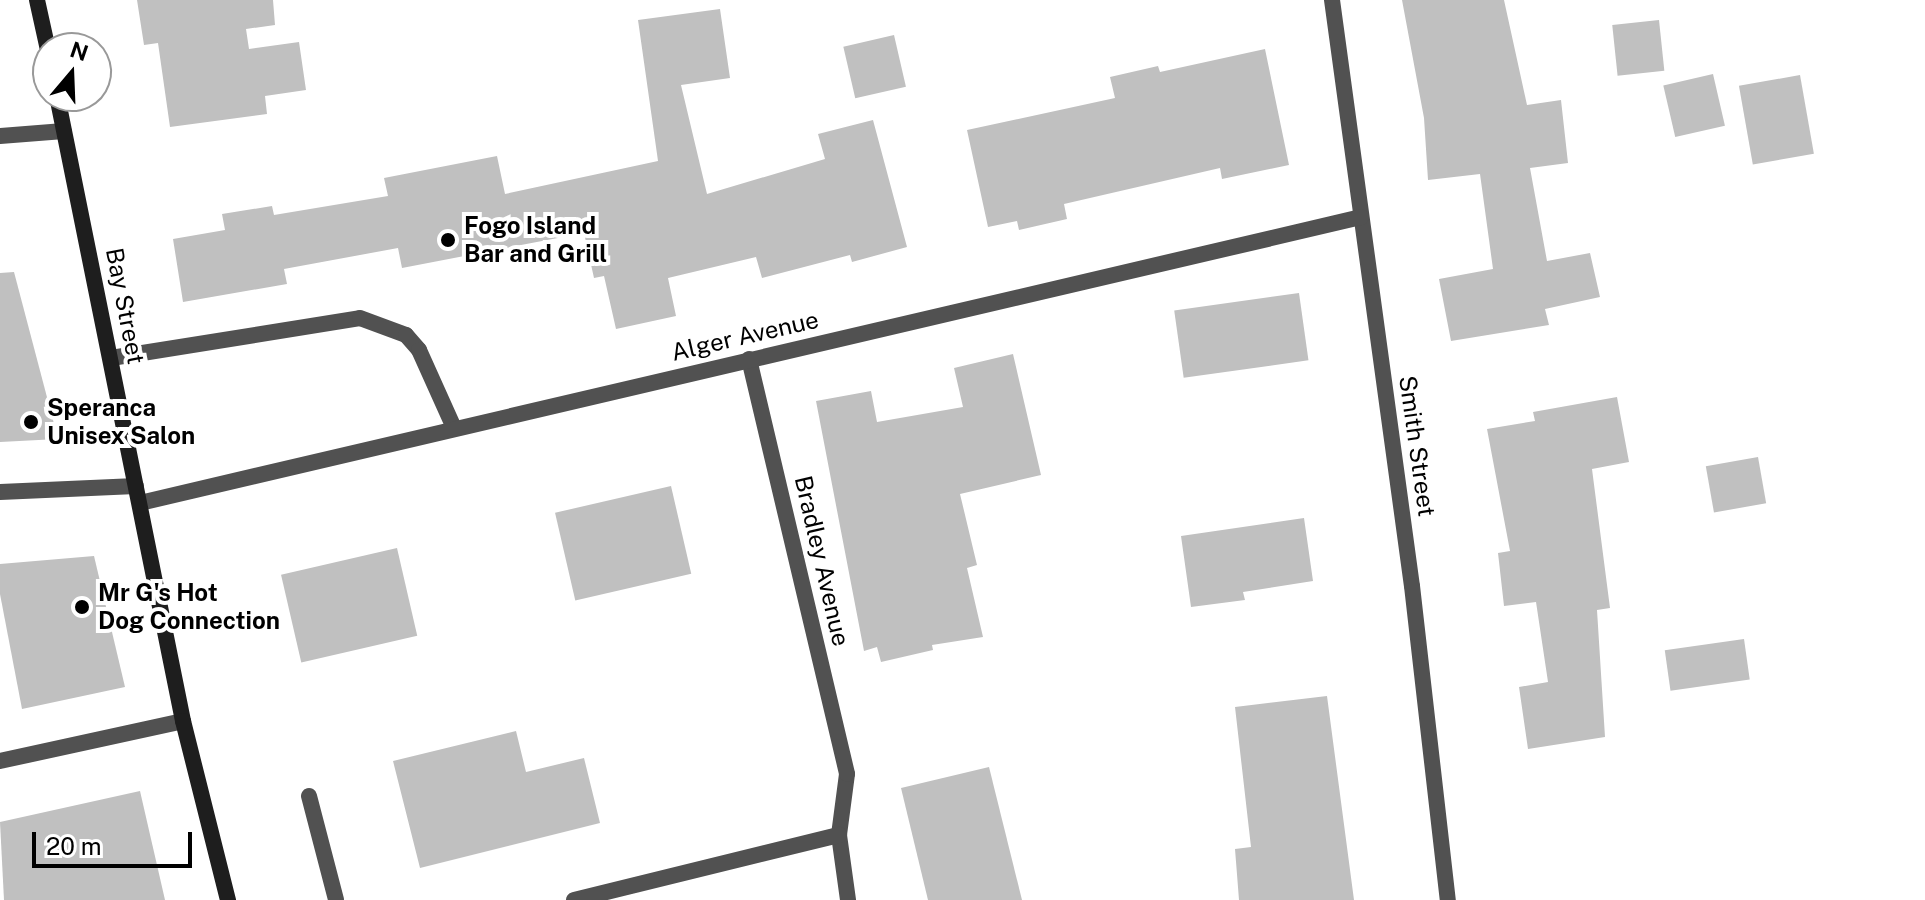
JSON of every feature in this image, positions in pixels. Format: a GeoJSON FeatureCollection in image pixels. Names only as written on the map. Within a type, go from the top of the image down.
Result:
{"type":"FeatureCollection","features":[{"type":"Feature","properties":{"kind":"main road"},"geometry":{"type":"LineString","coordinates":[[37,0],[44,32]]}},
{"type":"Feature","properties":{"kind":"main road","name":"Bay Street"},"geometry":{"type":"LineString","coordinates":[[60,112],[183,721],[228,900]]}},
{"type":"Feature","properties":{"kind":"street","name":"Smith Street"},"geometry":{"type":"LineString","coordinates":[[1332,0],[1448,900]]}},
{"type":"Feature","properties":{"kind":"street"},"geometry":{"type":"LineString","coordinates":[[0,136],[64,131]]}},
{"type":"Feature","properties":{"kind":"street","name":"Alger Avenue"},"geometry":{"type":"LineString","coordinates":[[0,492],[138,494],[454,428],[1361,217]]}},
{"type":"Feature","properties":{"kind":"street"},"geometry":{"type":"LineString","coordinates":[[111,358],[360,318],[406,335],[419,350],[454,428]]}},
{"type":"Feature","properties":{"kind":"street","name":"Bradley Avenue"},"geometry":{"type":"LineString","coordinates":[[749,359],[847,774],[839,835]]}},
{"type":"Feature","properties":{"kind":"street"},"geometry":{"type":"LineString","coordinates":[[0,761],[183,721]]}},
{"type":"Feature","properties":{"kind":"street"},"geometry":{"type":"LineString","coordinates":[[309,796],[336,900]]}},
{"type":"Feature","properties":{"kind":"street"},"geometry":{"type":"LineString","coordinates":[[574,900],[839,835],[848,900]]}},
{"type":"Feature","properties":{"kind":"building"},"geometry":{"type":"Polygon","coordinates":[[[137,0],[273,0],[275,25],[246,29],[249,49],[299,42],[306,90],[265,96],[267,114],[170,127],[158,43],[144,45],[137,0]]]}},
{"type":"Feature","properties":{"kind":"building"},"geometry":{"type":"Polygon","coordinates":[[[1402,0],[1504,0],[1527,105],[1561,100],[1568,163],[1530,168],[1547,261],[1590,253],[1600,297],[1545,309],[1549,325],[1451,341],[1439,279],[1493,269],[1480,174],[1428,180],[1424,118],[1402,0]]]}},
{"type":"Feature","properties":{"kind":"building"},"geometry":{"type":"Polygon","coordinates":[[[720,9],[730,78],[681,85],[707,194],[825,159],[818,134],[873,120],[907,247],[852,262],[850,255],[762,278],[756,257],[668,278],[676,316],[616,329],[604,276],[594,278],[584,233],[402,268],[398,248],[284,269],[287,284],[183,302],[173,239],[225,230],[222,214],[272,206],[274,215],[388,196],[384,178],[497,156],[505,194],[658,161],[638,20],[720,9]]]}},
{"type":"Feature","properties":{"kind":"building"},"geometry":{"type":"Polygon","coordinates":[[[1659,20],[1664,71],[1618,76],[1612,25],[1659,20]]]}},
{"type":"Feature","properties":{"kind":"building"},"geometry":{"type":"Polygon","coordinates":[[[894,35],[906,87],[855,98],[843,47],[894,35]]]}},
{"type":"Feature","properties":{"kind":"building"},"geometry":{"type":"Polygon","coordinates":[[[1265,49],[1289,165],[1222,179],[1220,168],[1064,204],[1067,219],[1019,230],[1017,221],[988,227],[967,130],[1115,98],[1110,77],[1158,66],[1160,72],[1265,49]]]}},
{"type":"Feature","properties":{"kind":"building"},"geometry":{"type":"Polygon","coordinates":[[[1713,74],[1725,126],[1675,137],[1663,85],[1713,74]]]}},
{"type":"Feature","properties":{"kind":"building"},"geometry":{"type":"Polygon","coordinates":[[[1800,75],[1814,154],[1753,165],[1739,86],[1800,75]]]}},
{"type":"Feature","properties":{"kind":"building"},"geometry":{"type":"Polygon","coordinates":[[[14,272],[58,439],[0,442],[0,273],[14,272]]]}},
{"type":"Feature","properties":{"kind":"building"},"geometry":{"type":"Polygon","coordinates":[[[1299,293],[1308,360],[1184,378],[1174,311],[1299,293]]]}},
{"type":"Feature","properties":{"kind":"building"},"geometry":{"type":"Polygon","coordinates":[[[1013,354],[1041,475],[960,494],[977,565],[967,568],[983,637],[932,645],[933,650],[881,662],[877,647],[864,651],[816,401],[871,391],[877,422],[963,407],[954,368],[1013,354]]]}},
{"type":"Feature","properties":{"kind":"building"},"geometry":{"type":"Polygon","coordinates":[[[1617,397],[1629,462],[1592,469],[1610,608],[1597,610],[1605,737],[1528,749],[1519,687],[1548,682],[1536,602],[1504,606],[1498,553],[1510,551],[1487,429],[1535,421],[1533,412],[1617,397]]]}},
{"type":"Feature","properties":{"kind":"building"},"geometry":{"type":"Polygon","coordinates":[[[1758,457],[1766,503],[1714,512],[1706,466],[1758,457]]]}},
{"type":"Feature","properties":{"kind":"building"},"geometry":{"type":"Polygon","coordinates":[[[671,486],[691,574],[575,600],[555,513],[671,486]]]}},
{"type":"Feature","properties":{"kind":"building"},"geometry":{"type":"Polygon","coordinates":[[[1304,518],[1313,581],[1243,592],[1245,600],[1191,607],[1181,536],[1304,518]]]}},
{"type":"Feature","properties":{"kind":"building"},"geometry":{"type":"Polygon","coordinates":[[[397,548],[417,636],[301,662],[281,575],[397,548]]]}},
{"type":"Feature","properties":{"kind":"building"},"geometry":{"type":"Polygon","coordinates":[[[94,556],[125,687],[22,709],[0,594],[0,564],[94,556]]]}},
{"type":"Feature","properties":{"kind":"building"},"geometry":{"type":"Polygon","coordinates":[[[1744,639],[1750,680],[1670,691],[1665,650],[1744,639]]]}},
{"type":"Feature","properties":{"kind":"building"},"geometry":{"type":"Polygon","coordinates":[[[1327,696],[1354,900],[1239,900],[1235,849],[1251,847],[1235,707],[1327,696]]]}},
{"type":"Feature","properties":{"kind":"building"},"geometry":{"type":"Polygon","coordinates":[[[516,731],[526,772],[584,758],[600,823],[420,868],[393,761],[516,731]]]}},
{"type":"Feature","properties":{"kind":"building"},"geometry":{"type":"Polygon","coordinates":[[[989,767],[1022,900],[928,900],[901,788],[989,767]]]}},
{"type":"Feature","properties":{"kind":"building"},"geometry":{"type":"Polygon","coordinates":[[[140,791],[165,900],[4,900],[0,822],[140,791]]]}},
{"type":"Feature","properties":{"kind":"place","name":"Fogo Island Bar and Grill"},"geometry":{"type":"Point","coordinates":[448,240]}},
{"type":"Feature","properties":{"kind":"place","name":"Speranca Unisex Salon"},"geometry":{"type":"Point","coordinates":[31,422]}},
{"type":"Feature","properties":{"kind":"place","name":"Mr G's Hot Dog Connection"},"geometry":{"type":"Point","coordinates":[82,607]}}]}
